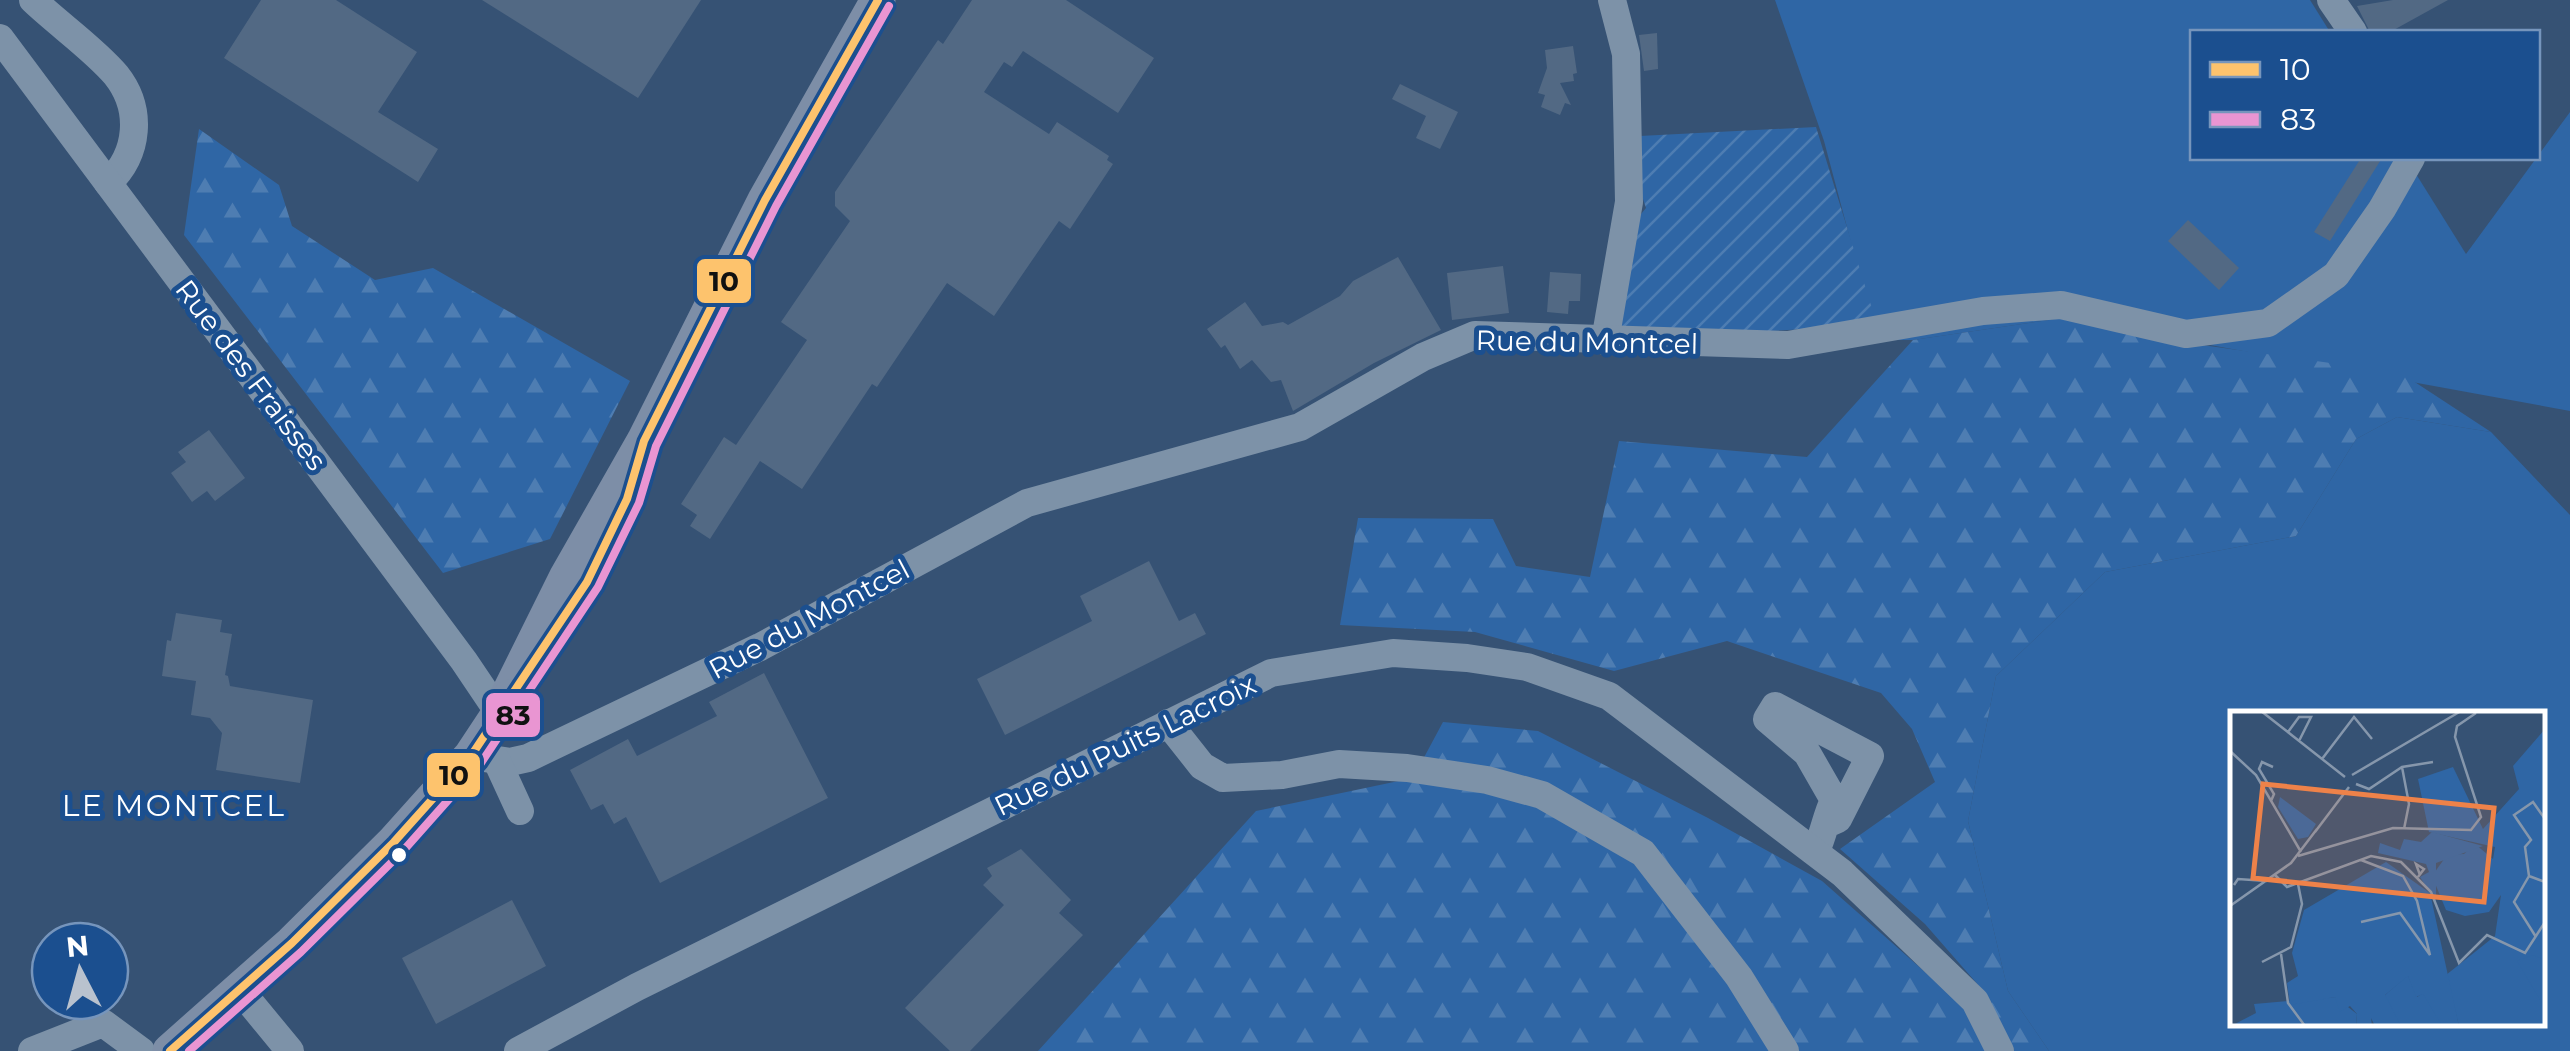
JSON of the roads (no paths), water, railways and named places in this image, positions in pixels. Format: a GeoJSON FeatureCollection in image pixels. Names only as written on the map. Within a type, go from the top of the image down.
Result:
{"type":"FeatureCollection","features":[{"type":"Feature","properties":{"kind":"main road"},"geometry":{"type":"LineString","coordinates":[[170,1051],[292,943],[484,759],[499,714],[566,578],[644,441],[766,200],[878,0]]}},
{"type":"Feature","properties":{"kind":"street"},"geometry":{"type":"LineString","coordinates":[[32,0],[116,76],[131,104],[135,128],[131,152],[122,170],[108,183]]}},
{"type":"Feature","properties":{"kind":"street"},"geometry":{"type":"LineString","coordinates":[[1605,341],[1629,202],[1626,54],[1612,0]]}},
{"type":"Feature","properties":{"kind":"street"},"geometry":{"type":"LineString","coordinates":[[2331,0],[2352,30]]}},
{"type":"Feature","properties":{"kind":"street","name":"Rue des Fraisses"},"geometry":{"type":"LineString","coordinates":[[0,38],[499,714]]}},
{"type":"Feature","properties":{"kind":"street","name":"Rue du Montcel"},"geometry":{"type":"LineString","coordinates":[[484,759],[528,758],[760,648],[1027,502],[1300,428],[1423,356],[1476,335],[1788,345],[1982,310],[2061,305],[2186,334],[2268,323],[2336,274],[2382,209],[2410,160]]}},
{"type":"Feature","properties":{"kind":"street","name":"Rue du Puits Lacroix"},"geometry":{"type":"LineString","coordinates":[[518,1051],[637,987],[1270,673],[1393,654],[1468,658],[1527,668],[1608,696],[1816,851],[1975,1001],[2000,1051]]}},
{"type":"Feature","properties":{"kind":"street"},"geometry":{"type":"LineString","coordinates":[[1168,724],[1202,766],[1223,778],[1282,776],[1339,764],[1407,768],[1487,780],[1542,795],[1644,853],[1738,977],[1786,1051]]}},
{"type":"Feature","properties":{"kind":"street"},"geometry":{"type":"LineString","coordinates":[[484,759],[520,810]]}},
{"type":"Feature","properties":{"kind":"street"},"geometry":{"type":"LineString","coordinates":[[1816,851],[1828,823]]}},
{"type":"Feature","properties":{"kind":"street"},"geometry":{"type":"LineString","coordinates":[[240,989],[290,1051]]}},
{"type":"Feature","properties":{"kind":"street"},"geometry":{"type":"LineString","coordinates":[[32,1051],[103,1023],[141,1051]]}},
{"type":"Feature","properties":{"kind":"district","name":"LE MONTCEL"},"geometry":{"type":"Point","coordinates":[174,805]}}]}
